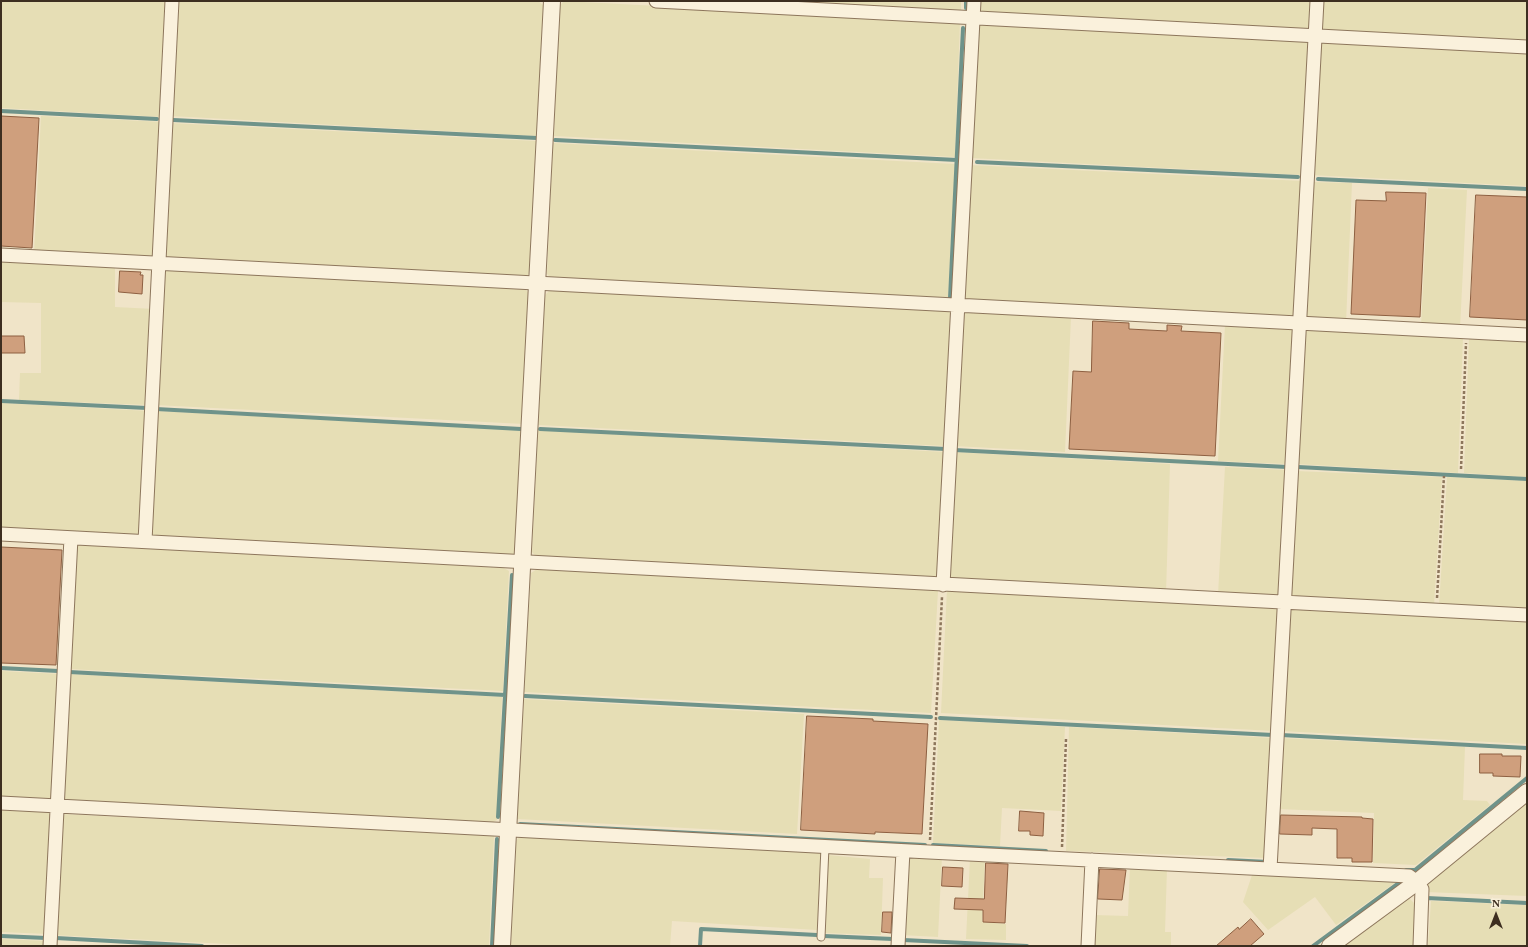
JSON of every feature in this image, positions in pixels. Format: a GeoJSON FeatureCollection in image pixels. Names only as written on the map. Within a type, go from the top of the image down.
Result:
{"type":"FeatureCollection","features":[{"type":"Feature","properties":{"kind":"street"},"geometry":{"type":"LineString","coordinates":[[145,542],[172,1]]}},
{"type":"Feature","properties":{"kind":"street"},"geometry":{"type":"LineString","coordinates":[[502,946],[552,1]]}},
{"type":"Feature","properties":{"kind":"street"},"geometry":{"type":"LineString","coordinates":[[656,1],[1527,47]]}},
{"type":"Feature","properties":{"kind":"street"},"geometry":{"type":"LineString","coordinates":[[943,585],[974,1]]}},
{"type":"Feature","properties":{"kind":"street"},"geometry":{"type":"LineString","coordinates":[[1270,869],[1316,1]]}},
{"type":"Feature","properties":{"kind":"street"},"geometry":{"type":"LineString","coordinates":[[1,255],[1527,335]]}},
{"type":"Feature","properties":{"kind":"street"},"geometry":{"type":"LineString","coordinates":[[1,534],[1527,615]]}},
{"type":"Feature","properties":{"kind":"street"},"geometry":{"type":"LineString","coordinates":[[50,946],[71,538]]}},
{"type":"Feature","properties":{"kind":"street"},"geometry":{"type":"LineString","coordinates":[[1330,946],[1417,882],[1527,792]]}},
{"type":"Feature","properties":{"kind":"street"},"geometry":{"type":"LineString","coordinates":[[1,803],[825,847],[1409,876],[1417,882],[1422,889],[1420,946]]}},
{"type":"Feature","properties":{"kind":"street"},"geometry":{"type":"LineString","coordinates":[[898,946],[903,851]]}},
{"type":"Feature","properties":{"kind":"street"},"geometry":{"type":"LineString","coordinates":[[1088,946],[1092,860]]}},
{"type":"Feature","properties":{"kind":"lane"},"geometry":{"type":"LineString","coordinates":[[820,937],[825,847]]}},
{"type":"Feature","properties":{"kind":"path"},"geometry":{"type":"LineString","coordinates":[[1461,469],[1466,332]]}},
{"type":"Feature","properties":{"kind":"path"},"geometry":{"type":"LineString","coordinates":[[1436,610],[1444,476]]}},
{"type":"Feature","properties":{"kind":"path"},"geometry":{"type":"LineString","coordinates":[[929,852],[943,585]]}},
{"type":"Feature","properties":{"kind":"path"},"geometry":{"type":"LineString","coordinates":[[1061,859],[1066,739]]}},
{"type":"Feature","properties":{"kind":"shaded area"},"geometry":{"type":"Polygon","coordinates":[[[1,1],[168,1],[163,117],[1,108],[1,1]]]}},
{"type":"Feature","properties":{"kind":"shaded area"},"geometry":{"type":"Polygon","coordinates":[[[176,1],[538,1],[543,5],[537,136],[170,116],[176,1]]]}},
{"type":"Feature","properties":{"kind":"shaded area"},"geometry":{"type":"Polygon","coordinates":[[[564,1],[960,22],[955,157],[554,136],[559,6],[564,1]]]}},
{"type":"Feature","properties":{"kind":"shaded area"},"geometry":{"type":"Polygon","coordinates":[[[738,1],[961,1],[961,12],[738,1]]]}},
{"type":"Feature","properties":{"kind":"shaded area"},"geometry":{"type":"Polygon","coordinates":[[[977,1],[1312,1],[1311,27],[1308,31],[981,13],[977,10],[977,1]]]}},
{"type":"Feature","properties":{"kind":"shaded area"},"geometry":{"type":"Polygon","coordinates":[[[1321,1],[1527,1],[1527,41],[1322,31],[1321,1]]]}},
{"type":"Feature","properties":{"kind":"shaded area"},"geometry":{"type":"Polygon","coordinates":[[[981,23],[1305,40],[1310,44],[1303,175],[970,158],[977,27],[981,23]]]}},
{"type":"Feature","properties":{"kind":"shaded area"},"geometry":{"type":"Polygon","coordinates":[[[1322,40],[1527,51],[1527,186],[1310,175],[1319,43],[1322,40]]]}},
{"type":"Feature","properties":{"kind":"shaded area"},"geometry":{"type":"Polygon","coordinates":[[[41,116],[163,122],[154,257],[34,253],[41,116]]]}},
{"type":"Feature","properties":{"kind":"shaded area"},"geometry":{"type":"Polygon","coordinates":[[[170,123],[536,141],[530,272],[525,278],[167,260],[163,256],[170,123]]]}},
{"type":"Feature","properties":{"kind":"shaded area"},"geometry":{"type":"Polygon","coordinates":[[[553,143],[955,164],[948,299],[553,280],[547,274],[553,143]]]}},
{"type":"Feature","properties":{"kind":"shaded area"},"geometry":{"type":"Polygon","coordinates":[[[969,165],[1303,181],[1296,316],[1293,320],[966,302],[963,299],[969,165]]]}},
{"type":"Feature","properties":{"kind":"shaded area"},"geometry":{"type":"Polygon","coordinates":[[[1311,182],[1352,183],[1346,323],[1307,320],[1303,316],[1311,182]]]}},
{"type":"Feature","properties":{"kind":"shaded area"},"geometry":{"type":"Polygon","coordinates":[[[1428,188],[1467,190],[1460,328],[1421,326],[1428,188]]]}},
{"type":"Feature","properties":{"kind":"shaded area"},"geometry":{"type":"Polygon","coordinates":[[[1,260],[115,266],[115,307],[154,309],[149,405],[19,400],[20,373],[41,373],[41,303],[1,302],[1,260]]]}},
{"type":"Feature","properties":{"kind":"shaded area"},"geometry":{"type":"Polygon","coordinates":[[[165,269],[525,289],[531,295],[524,424],[155,405],[163,272],[165,269]]]}},
{"type":"Feature","properties":{"kind":"shaded area"},"geometry":{"type":"Polygon","coordinates":[[[551,289],[950,309],[952,312],[945,446],[538,425],[545,295],[551,289]]]}},
{"type":"Feature","properties":{"kind":"shaded area"},"geometry":{"type":"Polygon","coordinates":[[[964,311],[1071,317],[1065,452],[954,446],[960,317],[964,311]]]}},
{"type":"Feature","properties":{"kind":"shaded area"},"geometry":{"type":"Polygon","coordinates":[[[1225,325],[1291,329],[1295,332],[1287,464],[1218,461],[1225,325]]]}},
{"type":"Feature","properties":{"kind":"shaded area"},"geometry":{"type":"Polygon","coordinates":[[[1305,329],[1463,337],[1458,473],[1296,464],[1305,329]]]}},
{"type":"Feature","properties":{"kind":"shaded area"},"geometry":{"type":"Polygon","coordinates":[[[1469,337],[1527,340],[1527,477],[1464,473],[1469,337]]]}},
{"type":"Feature","properties":{"kind":"shaded area"},"geometry":{"type":"Polygon","coordinates":[[[1,403],[149,411],[142,535],[138,538],[1,530],[1,403]]]}},
{"type":"Feature","properties":{"kind":"shaded area"},"geometry":{"type":"Polygon","coordinates":[[[156,411],[523,430],[515,555],[510,557],[149,538],[156,411]]]}},
{"type":"Feature","properties":{"kind":"shaded area"},"geometry":{"type":"Polygon","coordinates":[[[538,430],[945,452],[939,580],[539,559],[532,552],[538,430]]]}},
{"type":"Feature","properties":{"kind":"shaded area"},"geometry":{"type":"Polygon","coordinates":[[[953,452],[1170,464],[1166,593],[949,581],[953,452]]]}},
{"type":"Feature","properties":{"kind":"shaded area"},"geometry":{"type":"Polygon","coordinates":[[[1225,467],[1288,470],[1281,596],[1218,595],[1225,467]]]}},
{"type":"Feature","properties":{"kind":"shaded area"},"geometry":{"type":"Polygon","coordinates":[[[1296,471],[1442,477],[1434,606],[1292,598],[1288,593],[1296,471]]]}},
{"type":"Feature","properties":{"kind":"shaded area"},"geometry":{"type":"Polygon","coordinates":[[[1447,477],[1527,481],[1527,611],[1439,607],[1447,477]]]}},
{"type":"Feature","properties":{"kind":"shaded area"},"geometry":{"type":"Polygon","coordinates":[[[75,545],[504,568],[509,571],[503,691],[69,669],[75,545]]]}},
{"type":"Feature","properties":{"kind":"shaded area"},"geometry":{"type":"Polygon","coordinates":[[[540,567],[934,588],[938,591],[931,713],[524,692],[531,573],[540,567]]]}},
{"type":"Feature","properties":{"kind":"shaded area"},"geometry":{"type":"Polygon","coordinates":[[[947,589],[1279,607],[1274,731],[941,713],[947,589]]]}},
{"type":"Feature","properties":{"kind":"shaded area"},"geometry":{"type":"Polygon","coordinates":[[[1288,607],[1527,619],[1527,744],[1281,731],[1288,607]]]}},
{"type":"Feature","properties":{"kind":"shaded area"},"geometry":{"type":"Polygon","coordinates":[[[1,671],[61,674],[56,797],[50,801],[1,799],[1,671]]]}},
{"type":"Feature","properties":{"kind":"shaded area"},"geometry":{"type":"Polygon","coordinates":[[[68,674],[502,697],[497,820],[493,822],[65,802],[62,798],[68,674]]]}},
{"type":"Feature","properties":{"kind":"shaded area"},"geometry":{"type":"Polygon","coordinates":[[[524,699],[804,714],[797,834],[517,819],[524,699]]]}},
{"type":"Feature","properties":{"kind":"shaded area"},"geometry":{"type":"Polygon","coordinates":[[[939,720],[1065,727],[1061,811],[1002,808],[1000,846],[933,843],[939,720]]]}},
{"type":"Feature","properties":{"kind":"shaded area"},"geometry":{"type":"Polygon","coordinates":[[[1069,727],[1273,738],[1268,858],[1066,851],[1069,727]]]}},
{"type":"Feature","properties":{"kind":"shaded area"},"geometry":{"type":"Polygon","coordinates":[[[1280,738],[1465,747],[1463,800],[1487,801],[1490,805],[1416,865],[1373,863],[1374,813],[1278,809],[1280,738]]]}},
{"type":"Feature","properties":{"kind":"shaded area"},"geometry":{"type":"Polygon","coordinates":[[[1527,802],[1527,896],[1426,892],[1426,885],[1527,802]]]}},
{"type":"Feature","properties":{"kind":"shaded area"},"geometry":{"type":"Polygon","coordinates":[[[1,810],[50,812],[54,816],[47,934],[1,932],[1,810]]]}},
{"type":"Feature","properties":{"kind":"shaded area"},"geometry":{"type":"Polygon","coordinates":[[[61,814],[494,836],[489,946],[266,946],[54,935],[61,814]]]}},
{"type":"Feature","properties":{"kind":"shaded area"},"geometry":{"type":"Polygon","coordinates":[[[520,836],[822,853],[817,930],[672,921],[670,946],[511,946],[516,841],[520,836]]]}},
{"type":"Feature","properties":{"kind":"shaded area"},"geometry":{"type":"Polygon","coordinates":[[[828,855],[870,859],[869,878],[883,878],[881,935],[824,933],[828,855]]]}},
{"type":"Feature","properties":{"kind":"shaded area"},"geometry":{"type":"Polygon","coordinates":[[[909,855],[942,856],[938,937],[901,935],[909,855]]]}},
{"type":"Feature","properties":{"kind":"shaded area"},"geometry":{"type":"Polygon","coordinates":[[[970,859],[985,859],[982,922],[1006,924],[1006,940],[966,939],[970,859]]]}},
{"type":"Feature","properties":{"kind":"shaded area"},"geometry":{"type":"Polygon","coordinates":[[[1130,866],[1167,868],[1165,932],[1171,932],[1171,946],[1093,946],[1094,915],[1128,916],[1130,866]]]}},
{"type":"Feature","properties":{"kind":"shaded area"},"geometry":{"type":"Polygon","coordinates":[[[1253,872],[1395,878],[1396,882],[1336,925],[1315,897],[1268,930],[1243,902],[1253,872]]]}},
{"type":"Feature","properties":{"kind":"shaded area"},"geometry":{"type":"Polygon","coordinates":[[[1409,898],[1417,906],[1415,946],[1344,946],[1409,898]]]}},
{"type":"Feature","properties":{"kind":"shaded area"},"geometry":{"type":"Polygon","coordinates":[[[1431,901],[1527,905],[1527,946],[1428,946],[1431,901]]]}},
{"type":"Feature","properties":{"kind":"shaded area"},"geometry":{"type":"Polygon","coordinates":[[[1,939],[47,941],[46,946],[1,946],[1,939]]]}},
{"type":"Feature","properties":{"kind":"building"},"geometry":{"type":"Polygon","coordinates":[[[1,116],[39,118],[32,248],[1,246],[1,116]]]}},
{"type":"Feature","properties":{"kind":"building"},"geometry":{"type":"Polygon","coordinates":[[[1386,192],[1426,193],[1420,317],[1351,314],[1356,200],[1386,201],[1386,192]]]}},
{"type":"Feature","properties":{"kind":"building"},"geometry":{"type":"Polygon","coordinates":[[[1476,195],[1527,197],[1527,320],[1470,317],[1476,195]]]}},
{"type":"Feature","properties":{"kind":"building"},"geometry":{"type":"Polygon","coordinates":[[[120,271],[141,272],[140,275],[143,275],[142,294],[119,292],[120,271]]]}},
{"type":"Feature","properties":{"kind":"building"},"geometry":{"type":"Polygon","coordinates":[[[1093,321],[1129,323],[1129,329],[1167,331],[1167,325],[1182,326],[1181,331],[1221,333],[1215,456],[1069,449],[1073,371],[1091,372],[1093,321]]]}},
{"type":"Feature","properties":{"kind":"building"},"geometry":{"type":"Polygon","coordinates":[[[1,336],[24,336],[25,353],[1,353],[1,336]]]}},
{"type":"Feature","properties":{"kind":"building"},"geometry":{"type":"Polygon","coordinates":[[[1,547],[62,550],[56,665],[1,663],[1,547]]]}},
{"type":"Feature","properties":{"kind":"building"},"geometry":{"type":"Polygon","coordinates":[[[807,716],[873,719],[873,721],[928,724],[922,834],[875,832],[875,834],[801,830],[807,716]]]}},
{"type":"Feature","properties":{"kind":"building"},"geometry":{"type":"Polygon","coordinates":[[[1480,754],[1521,756],[1520,777],[1493,776],[1493,773],[1480,773],[1480,754]]]}},
{"type":"Feature","properties":{"kind":"building"},"geometry":{"type":"Polygon","coordinates":[[[1020,811],[1044,813],[1043,836],[1030,835],[1030,831],[1019,831],[1020,811]]]}},
{"type":"Feature","properties":{"kind":"building"},"geometry":{"type":"Polygon","coordinates":[[[1281,815],[1362,817],[1373,819],[1372,862],[1352,862],[1352,858],[1337,858],[1337,829],[1312,828],[1312,835],[1280,834],[1281,815]]]}},
{"type":"Feature","properties":{"kind":"building"},"geometry":{"type":"Polygon","coordinates":[[[986,863],[1008,864],[1005,923],[983,922],[983,910],[954,909],[955,898],[984,899],[986,863]]]}},
{"type":"Feature","properties":{"kind":"building"},"geometry":{"type":"Polygon","coordinates":[[[943,867],[963,868],[962,887],[942,886],[943,867]]]}},
{"type":"Feature","properties":{"kind":"building"},"geometry":{"type":"Polygon","coordinates":[[[1100,869],[1126,870],[1122,900],[1098,899],[1100,869]]]}},
{"type":"Feature","properties":{"kind":"building"},"geometry":{"type":"Polygon","coordinates":[[[883,912],[892,912],[891,933],[882,932],[883,912]]]}},
{"type":"Feature","properties":{"kind":"building"},"geometry":{"type":"Polygon","coordinates":[[[1251,919],[1264,934],[1250,946],[1216,946],[1238,927],[1239,929],[1251,919]]]}},
{"type":"Feature","properties":{"kind":"waterway"},"geometry":{"type":"LineString","coordinates":[[966,1],[966,8]]}},
{"type":"Feature","properties":{"kind":"waterway"},"geometry":{"type":"LineString","coordinates":[[950,298],[963,28]]}},
{"type":"Feature","properties":{"kind":"waterway"},"geometry":{"type":"LineString","coordinates":[[1,111],[157,119]]}},
{"type":"Feature","properties":{"kind":"waterway"},"geometry":{"type":"LineString","coordinates":[[173,120],[537,138]]}},
{"type":"Feature","properties":{"kind":"waterway"},"geometry":{"type":"LineString","coordinates":[[555,140],[957,160]]}},
{"type":"Feature","properties":{"kind":"waterway"},"geometry":{"type":"LineString","coordinates":[[977,162],[1298,177]]}},
{"type":"Feature","properties":{"kind":"waterway"},"geometry":{"type":"LineString","coordinates":[[1318,179],[1527,189]]}},
{"type":"Feature","properties":{"kind":"waterway"},"geometry":{"type":"LineString","coordinates":[[1,401],[147,408]]}},
{"type":"Feature","properties":{"kind":"waterway"},"geometry":{"type":"LineString","coordinates":[[156,409],[521,429]]}},
{"type":"Feature","properties":{"kind":"waterway"},"geometry":{"type":"LineString","coordinates":[[540,429],[946,449]]}},
{"type":"Feature","properties":{"kind":"waterway"},"geometry":{"type":"LineString","coordinates":[[954,450],[1287,467]]}},
{"type":"Feature","properties":{"kind":"waterway"},"geometry":{"type":"LineString","coordinates":[[1298,467],[1527,479]]}},
{"type":"Feature","properties":{"kind":"waterway"},"geometry":{"type":"LineString","coordinates":[[498,817],[512,575]]}},
{"type":"Feature","properties":{"kind":"waterway"},"geometry":{"type":"LineString","coordinates":[[1,668],[58,671]]}},
{"type":"Feature","properties":{"kind":"waterway"},"geometry":{"type":"LineString","coordinates":[[69,672],[505,695]]}},
{"type":"Feature","properties":{"kind":"waterway"},"geometry":{"type":"LineString","coordinates":[[525,696],[931,717]]}},
{"type":"Feature","properties":{"kind":"waterway"},"geometry":{"type":"LineString","coordinates":[[940,718],[1273,735]]}},
{"type":"Feature","properties":{"kind":"waterway"},"geometry":{"type":"LineString","coordinates":[[1281,735],[1527,748]]}},
{"type":"Feature","properties":{"kind":"waterway"},"geometry":{"type":"LineString","coordinates":[[1406,870],[1415,870],[1527,778]]}},
{"type":"Feature","properties":{"kind":"waterway"},"geometry":{"type":"LineString","coordinates":[[520,824],[925,845]]}},
{"type":"Feature","properties":{"kind":"waterway"},"geometry":{"type":"LineString","coordinates":[[492,946],[497,839]]}},
{"type":"Feature","properties":{"kind":"waterway"},"geometry":{"type":"LineString","coordinates":[[933,845],[1046,851]]}},
{"type":"Feature","properties":{"kind":"waterway"},"geometry":{"type":"LineString","coordinates":[[1228,860],[1268,862]]}},
{"type":"Feature","properties":{"kind":"waterway"},"geometry":{"type":"LineString","coordinates":[[1313,946],[1400,882]]}},
{"type":"Feature","properties":{"kind":"waterway"},"geometry":{"type":"LineString","coordinates":[[1427,902],[1427,898],[1527,903]]}},
{"type":"Feature","properties":{"kind":"waterway"},"geometry":{"type":"LineString","coordinates":[[700,946],[701,929],[817,935]]}},
{"type":"Feature","properties":{"kind":"waterway"},"geometry":{"type":"LineString","coordinates":[[1,936],[46,938]]}},
{"type":"Feature","properties":{"kind":"waterway"},"geometry":{"type":"LineString","coordinates":[[824,936],[893,939]]}},
{"type":"Feature","properties":{"kind":"waterway"},"geometry":{"type":"LineString","coordinates":[[56,938],[202,946]]}},
{"type":"Feature","properties":{"kind":"waterway"},"geometry":{"type":"LineString","coordinates":[[903,940],[1027,946]]}}]}
